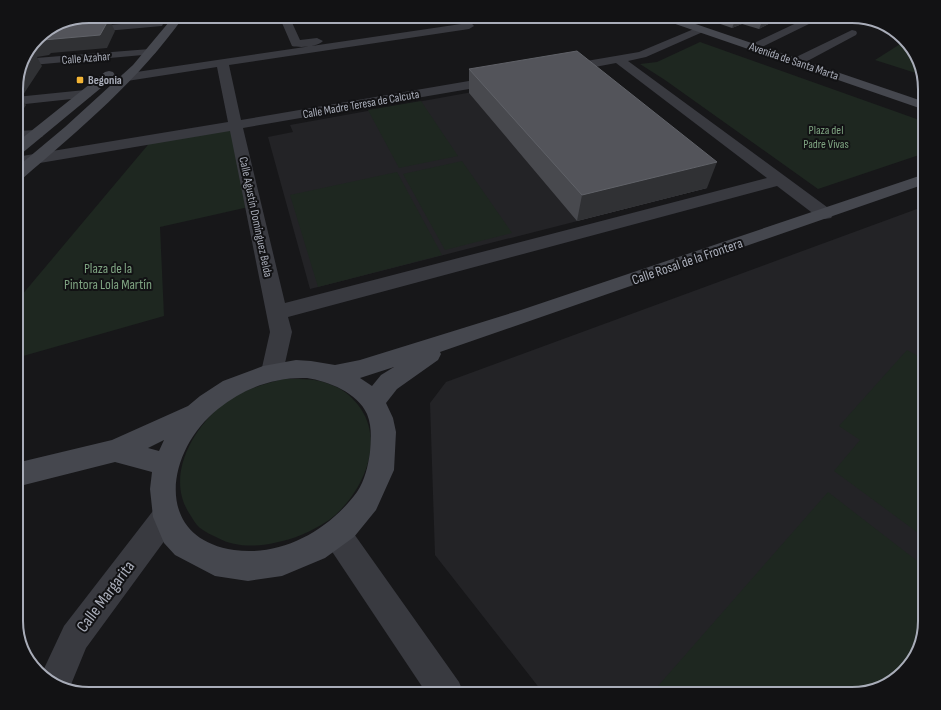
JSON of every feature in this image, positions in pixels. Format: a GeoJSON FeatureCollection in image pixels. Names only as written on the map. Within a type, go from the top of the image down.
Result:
{"type":"FeatureCollection","features":[{"type":"Feature","properties":{"kind":"street"},"geometry":{"type":"LineString","coordinates":[[74,31],[137,23]]}},
{"type":"Feature","properties":{"kind":"street"},"geometry":{"type":"LineString","coordinates":[[23,145],[134,54],[159,23]]}},
{"type":"Feature","properties":{"kind":"street"},"geometry":{"type":"LineString","coordinates":[[23,170],[127,77],[173,23]]}},
{"type":"Feature","properties":{"kind":"street"},"geometry":{"type":"LineString","coordinates":[[287,23],[296,44],[444,23]]}},
{"type":"Feature","properties":{"kind":"street"},"geometry":{"type":"LineString","coordinates":[[127,77],[469,26],[463,23]]}},
{"type":"Feature","properties":{"kind":"street","name":"Avenida de Santa Marta"},"geometry":{"type":"LineString","coordinates":[[683,23],[918,104]]}},
{"type":"Feature","properties":{"kind":"street"},"geometry":{"type":"LineString","coordinates":[[754,47],[804,23]]}},
{"type":"Feature","properties":{"kind":"street"},"geometry":{"type":"LineString","coordinates":[[551,71],[642,55],[701,29]]}},
{"type":"Feature","properties":{"kind":"street"},"geometry":{"type":"LineString","coordinates":[[796,62],[852,33]]}},
{"type":"Feature","properties":{"kind":"street","name":"Calle Azahar"},"geometry":{"type":"LineString","coordinates":[[29,62],[150,52]]}},
{"type":"Feature","properties":{"kind":"street"},"geometry":{"type":"LineString","coordinates":[[618,59],[825,214]]}},
{"type":"Feature","properties":{"kind":"street","name":"Calle Agustín Domínguez Belda"},"geometry":{"type":"LineString","coordinates":[[222,63],[281,332],[272,372]]}},
{"type":"Feature","properties":{"kind":"street","name":"Calle Madre Teresa de Calcuta"},"geometry":{"type":"LineString","coordinates":[[23,161],[512,78]]}},
{"type":"Feature","properties":{"kind":"street"},"geometry":{"type":"LineString","coordinates":[[23,100],[86,94]]}},
{"type":"Feature","properties":{"kind":"street"},"geometry":{"type":"LineString","coordinates":[[23,135],[37,134]]}},
{"type":"Feature","properties":{"kind":"street"},"geometry":{"type":"LineString","coordinates":[[277,313],[780,180]]}},
{"type":"Feature","properties":{"kind":"street","name":"Calle Rosal de la Frontera"},"geometry":{"type":"LineString","coordinates":[[336,375],[448,342],[918,181]]}},
{"type":"Feature","properties":{"kind":"street","name":"Calle Rosal de la Frontera"},"geometry":{"type":"LineString","coordinates":[[373,402],[389,382],[448,342]]}},
{"type":"Feature","properties":{"kind":"street"},"geometry":{"type":"LineString","coordinates":[[305,369],[336,375],[357,386],[373,402],[383,424],[386,450],[379,479],[363,508],[337,534],[319,546],[293,558],[271,564],[248,566],[228,565],[208,559],[185,545],[174,532],[166,516],[162,490],[166,464],[178,436],[198,412],[221,394],[246,380],[272,372],[305,369]]}},
{"type":"Feature","properties":{"kind":"street"},"geometry":{"type":"LineString","coordinates":[[23,473],[115,451],[198,412]]}},
{"type":"Feature","properties":{"kind":"street"},"geometry":{"type":"LineString","coordinates":[[115,451],[166,464]]}},
{"type":"Feature","properties":{"kind":"street","name":"Calle Margarita"},"geometry":{"type":"LineString","coordinates":[[57,678],[75,637],[166,516]]}},
{"type":"Feature","properties":{"kind":"street"},"geometry":{"type":"LineString","coordinates":[[337,534],[442,687]]}},
{"type":"Feature","properties":{"kind":"shaded area"},"geometry":{"type":"Polygon","coordinates":[[[573,74],[707,188],[310,289],[268,137],[293,132],[290,125],[573,74]]]}},
{"type":"Feature","properties":{"kind":"shaded area"},"geometry":{"type":"Polygon","coordinates":[[[918,209],[918,621],[914,642],[909,654],[899,668],[881,680],[869,685],[852,687],[539,687],[435,555],[430,403],[446,382],[918,209]]]}},
{"type":"Feature","properties":{"kind":"green space","name":"Plaza del Padre Vivas"},"geometry":{"type":"Polygon","coordinates":[[[700,42],[918,120],[918,155],[818,189],[665,80],[640,64],[657,62],[700,42]]]}},
{"type":"Feature","properties":{"kind":"green space"},"geometry":{"type":"Polygon","coordinates":[[[900,44],[911,60],[916,73],[875,60],[900,44]]]}},
{"type":"Feature","properties":{"kind":"green space"},"geometry":{"type":"Polygon","coordinates":[[[421,101],[458,156],[399,168],[368,110],[421,101]]]}},
{"type":"Feature","properties":{"kind":"green space","name":"Plaza de la Pintora Lola Martín"},"geometry":{"type":"Polygon","coordinates":[[[236,126],[253,206],[160,227],[164,316],[23,356],[23,294],[152,140],[236,126]]]}},
{"type":"Feature","properties":{"kind":"green space"},"geometry":{"type":"Polygon","coordinates":[[[462,161],[512,233],[445,250],[403,174],[462,161]]]}},
{"type":"Feature","properties":{"kind":"green space"},"geometry":{"type":"Polygon","coordinates":[[[397,172],[442,255],[318,287],[290,195],[397,172]]]}},
{"type":"Feature","properties":{"kind":"green space"},"geometry":{"type":"Polygon","coordinates":[[[907,350],[918,356],[918,533],[834,471],[860,440],[839,426],[907,350]]]}},
{"type":"Feature","properties":{"kind":"green space"},"geometry":{"type":"Polygon","coordinates":[[[283,379],[309,380],[328,383],[346,392],[352,398],[361,409],[368,423],[371,438],[370,454],[366,469],[360,484],[341,510],[316,528],[288,539],[260,545],[238,545],[224,541],[206,532],[195,523],[182,498],[180,482],[182,466],[187,450],[195,435],[206,421],[217,409],[230,399],[249,390],[283,379]]]}},
{"type":"Feature","properties":{"kind":"green space"},"geometry":{"type":"Polygon","coordinates":[[[828,492],[918,562],[918,621],[914,642],[909,654],[899,668],[881,680],[869,685],[852,687],[657,687],[828,492]]]}},
{"type":"Feature","properties":{"kind":"building"},"geometry":{"type":"Polygon","coordinates":[[[89,23],[107,23],[100,35],[45,40],[56,32],[68,27],[89,23]]]}},
{"type":"Feature","properties":{"kind":"building"},"geometry":{"type":"Polygon","coordinates":[[[577,51],[717,162],[582,195],[469,69],[577,51]]]}},
{"type":"Feature","properties":{"kind":"place","name":"Begonia"},"geometry":{"type":"Point","coordinates":[80,80]}}]}
